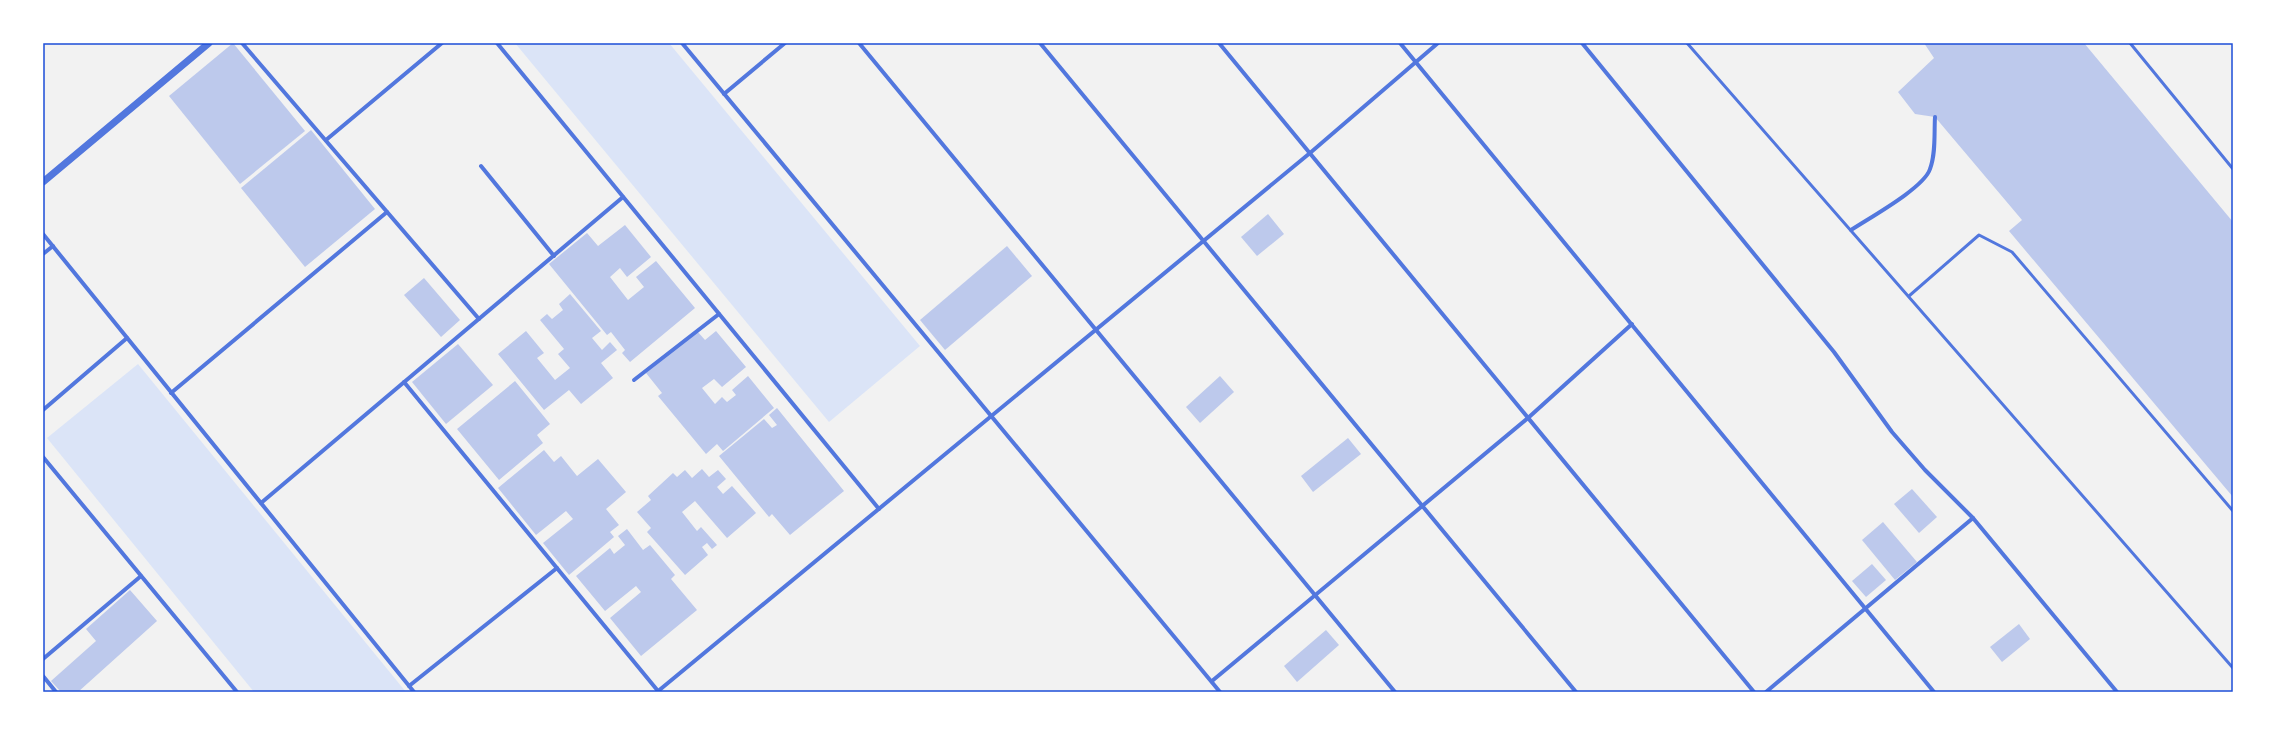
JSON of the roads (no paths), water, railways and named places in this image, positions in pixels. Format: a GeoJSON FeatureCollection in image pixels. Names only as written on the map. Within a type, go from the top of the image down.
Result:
{"type":"FeatureCollection","features":[{"type":"Feature","properties":{"kind":"street"},"geometry":{"type":"LineString","coordinates":[[43,182],[209,43]]}},
{"type":"Feature","properties":{"kind":"street"},"geometry":{"type":"LineString","coordinates":[[242,43],[479,319]]}},
{"type":"Feature","properties":{"kind":"street"},"geometry":{"type":"LineString","coordinates":[[326,140],[442,43]]}},
{"type":"Feature","properties":{"kind":"street"},"geometry":{"type":"LineString","coordinates":[[496,43],[879,509]]}},
{"type":"Feature","properties":{"kind":"street"},"geometry":{"type":"LineString","coordinates":[[682,43],[1220,692]]}},
{"type":"Feature","properties":{"kind":"street"},"geometry":{"type":"LineString","coordinates":[[724,94],[785,43]]}},
{"type":"Feature","properties":{"kind":"street"},"geometry":{"type":"LineString","coordinates":[[860,43],[1395,692]]}},
{"type":"Feature","properties":{"kind":"street"},"geometry":{"type":"LineString","coordinates":[[1040,43],[1576,692]]}},
{"type":"Feature","properties":{"kind":"street"},"geometry":{"type":"LineString","coordinates":[[1219,43],[1754,692]]}},
{"type":"Feature","properties":{"kind":"street"},"geometry":{"type":"LineString","coordinates":[[1400,43],[1934,692]]}},
{"type":"Feature","properties":{"kind":"street"},"geometry":{"type":"LineString","coordinates":[[404,382],[657,692],[1310,153],[1438,43]]}},
{"type":"Feature","properties":{"kind":"street"},"geometry":{"type":"LineString","coordinates":[[1582,43],[1834,352],[1892,432],[1925,470],[1973,518],[2117,692]]}},
{"type":"Feature","properties":{"kind":"street"},"geometry":{"type":"LineString","coordinates":[[1851,230],[1919,185],[1930,170],[1934,150],[1935,117]]}},
{"type":"Feature","properties":{"kind":"street"},"geometry":{"type":"LineString","coordinates":[[482,166],[554,256]]}},
{"type":"Feature","properties":{"kind":"street"},"geometry":{"type":"LineString","coordinates":[[261,503],[623,197]]}},
{"type":"Feature","properties":{"kind":"street"},"geometry":{"type":"LineString","coordinates":[[171,393],[387,212]]}},
{"type":"Feature","properties":{"kind":"street"},"geometry":{"type":"LineString","coordinates":[[43,234],[414,692]]}},
{"type":"Feature","properties":{"kind":"street"},"geometry":{"type":"LineString","coordinates":[[43,254],[53,246]]}},
{"type":"Feature","properties":{"kind":"street"},"geometry":{"type":"LineString","coordinates":[[634,380],[719,314]]}},
{"type":"Feature","properties":{"kind":"street"},"geometry":{"type":"LineString","coordinates":[[1212,681],[1528,418],[1632,324]]}},
{"type":"Feature","properties":{"kind":"street"},"geometry":{"type":"LineString","coordinates":[[43,410],[127,338]]}},
{"type":"Feature","properties":{"kind":"street"},"geometry":{"type":"LineString","coordinates":[[43,457],[237,692]]}},
{"type":"Feature","properties":{"kind":"street"},"geometry":{"type":"LineString","coordinates":[[1766,692],[1973,518]]}},
{"type":"Feature","properties":{"kind":"street"},"geometry":{"type":"LineString","coordinates":[[409,686],[556,568]]}},
{"type":"Feature","properties":{"kind":"street"},"geometry":{"type":"LineString","coordinates":[[43,659],[141,576]]}},
{"type":"Feature","properties":{"kind":"street"},"geometry":{"type":"LineString","coordinates":[[43,676],[56,692]]}},
{"type":"Feature","properties":{"kind":"lane"},"geometry":{"type":"LineString","coordinates":[[1687,43],[2233,668]]}},
{"type":"Feature","properties":{"kind":"lane"},"geometry":{"type":"LineString","coordinates":[[2130,43],[2233,169]]}},
{"type":"Feature","properties":{"kind":"lane"},"geometry":{"type":"LineString","coordinates":[[1909,296],[1979,235],[2012,252],[2233,511]]}}]}
